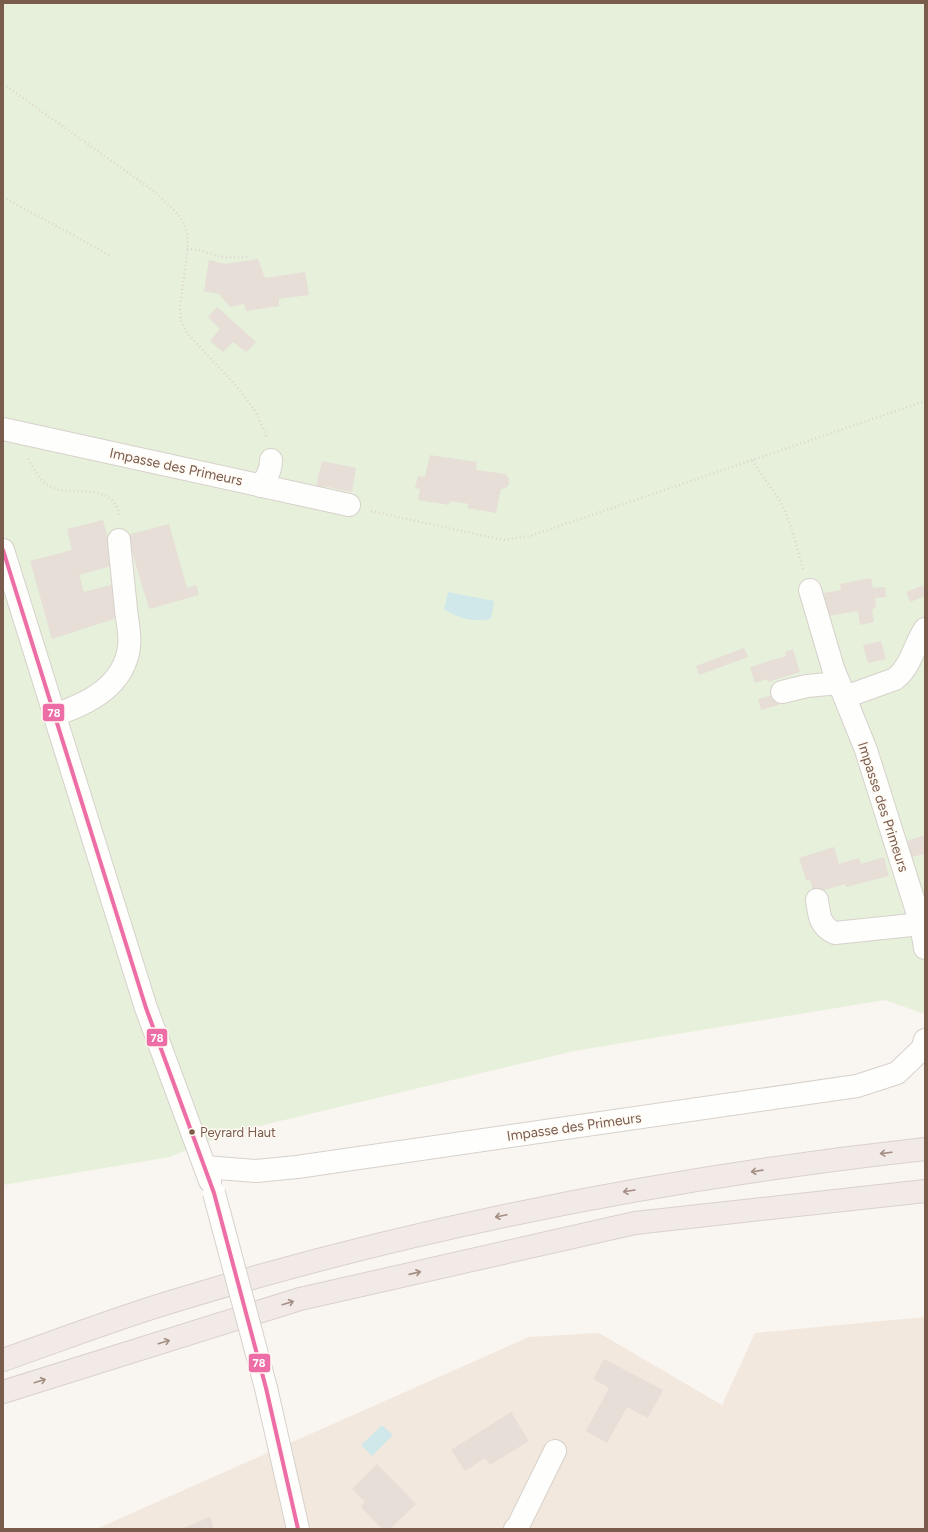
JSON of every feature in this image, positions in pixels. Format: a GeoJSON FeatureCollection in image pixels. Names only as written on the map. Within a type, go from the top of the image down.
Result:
{"type":"FeatureCollection","features":[{"type":"Feature","properties":{"kind":"highway"},"geometry":{"type":"LineString","coordinates":[[3,1360],[172,1301],[280,1270],[417,1235],[613,1194],[757,1171],[925,1149]]}},
{"type":"Feature","properties":{"kind":"highway"},"geometry":{"type":"LineString","coordinates":[[3,1392],[300,1299],[635,1223],[925,1190]]}},
{"type":"Feature","properties":{"kind":"street","name":"Impasse des Primeurs"},"geometry":{"type":"LineString","coordinates":[[6,430],[349,506]]}},
{"type":"Feature","properties":{"kind":"street"},"geometry":{"type":"LineString","coordinates":[[260,486],[267,477],[271,466],[271,460]]}},
{"type":"Feature","properties":{"kind":"street"},"geometry":{"type":"LineString","coordinates":[[54,715],[81,705],[101,694],[115,679],[123,665],[129,647],[129,632],[119,540]]}},
{"type":"Feature","properties":{"kind":"street"},"geometry":{"type":"LineString","coordinates":[[3,550],[146,1008],[214,1193],[266,1388],[298,1529]]}},
{"type":"Feature","properties":{"kind":"street","name":"Impasse des Primeurs"},"geometry":{"type":"LineString","coordinates":[[810,590],[839,682],[866,750],[921,924],[925,948]]}},
{"type":"Feature","properties":{"kind":"street"},"geometry":{"type":"LineString","coordinates":[[782,692],[807,686],[839,682],[895,678],[906,668],[925,629]]}},
{"type":"Feature","properties":{"kind":"street"},"geometry":{"type":"LineString","coordinates":[[817,900],[822,924],[828,930],[835,933],[921,924]]}},
{"type":"Feature","properties":{"kind":"street","name":"Impasse des Primeurs"},"geometry":{"type":"LineString","coordinates":[[205,1167],[256,1170],[297,1167],[857,1086],[897,1073],[922,1049],[925,1040]]}},
{"type":"Feature","properties":{"kind":"street"},"geometry":{"type":"LineString","coordinates":[[514,1529],[518,1526],[555,1451]]}},
{"type":"Feature","properties":{"kind":"path"},"geometry":{"type":"LineString","coordinates":[[3,84],[167,202],[184,223],[188,237],[180,306],[181,321],[187,333],[240,390],[256,412],[270,445],[271,460]]}},
{"type":"Feature","properties":{"kind":"path"},"geometry":{"type":"LineString","coordinates":[[3,197],[111,256]]}},
{"type":"Feature","properties":{"kind":"path"},"geometry":{"type":"LineString","coordinates":[[187,249],[198,250],[221,257],[250,257]]}},
{"type":"Feature","properties":{"kind":"path"},"geometry":{"type":"LineString","coordinates":[[349,506],[503,540],[530,536],[925,401]]}},
{"type":"Feature","properties":{"kind":"path"},"geometry":{"type":"LineString","coordinates":[[6,430],[46,484],[54,488],[67,490],[94,491],[108,498],[115,506],[120,516],[119,540]]}},
{"type":"Feature","properties":{"kind":"path"},"geometry":{"type":"LineString","coordinates":[[753,460],[759,473],[784,508],[810,590]]}},
{"type":"Feature","properties":{"kind":"shaded area"},"geometry":{"type":"Polygon","coordinates":[[[925,1317],[925,1529],[96,1529],[529,1337],[599,1333],[722,1405],[755,1333],[925,1317]]]}},
{"type":"Feature","properties":{"kind":"green space"},"geometry":{"type":"Polygon","coordinates":[[[3,3],[925,3],[925,1014],[885,1000],[574,1051],[226,1134],[170,1157],[3,1185],[3,3]]]}},
{"type":"Feature","properties":{"kind":"water"},"geometry":{"type":"Polygon","coordinates":[[[448,592],[494,601],[491,619],[466,619],[444,609],[448,592]]]}},
{"type":"Feature","properties":{"kind":"water"},"geometry":{"type":"Polygon","coordinates":[[[382,1425],[393,1435],[372,1456],[361,1445],[382,1425]]]}},
{"type":"Feature","properties":{"kind":"building"},"geometry":{"type":"Polygon","coordinates":[[[258,259],[265,278],[305,272],[309,295],[279,299],[279,306],[246,311],[244,304],[230,307],[219,294],[204,291],[209,260],[225,264],[258,259]]]}},
{"type":"Feature","properties":{"kind":"building"},"geometry":{"type":"Polygon","coordinates":[[[217,307],[256,342],[246,352],[233,342],[223,352],[210,341],[220,329],[208,317],[217,307]]]}},
{"type":"Feature","properties":{"kind":"building"},"geometry":{"type":"Polygon","coordinates":[[[430,455],[477,462],[476,470],[506,474],[509,479],[509,484],[506,488],[501,489],[496,513],[467,508],[469,504],[450,501],[449,505],[418,500],[420,489],[415,488],[418,476],[425,477],[430,455]]]}},
{"type":"Feature","properties":{"kind":"building"},"geometry":{"type":"Polygon","coordinates":[[[322,461],[356,468],[352,492],[323,486],[322,492],[315,491],[322,461]]]}},
{"type":"Feature","properties":{"kind":"building"},"geometry":{"type":"Polygon","coordinates":[[[103,520],[115,565],[79,575],[84,592],[114,584],[123,616],[52,639],[30,561],[72,550],[67,529],[103,520]]]}},
{"type":"Feature","properties":{"kind":"building"},"geometry":{"type":"Polygon","coordinates":[[[169,524],[187,588],[196,585],[199,595],[149,609],[127,535],[169,524]]]}},
{"type":"Feature","properties":{"kind":"building"},"geometry":{"type":"Polygon","coordinates":[[[871,578],[873,588],[885,587],[886,597],[875,598],[876,608],[872,609],[874,622],[860,625],[858,611],[828,616],[824,593],[841,590],[840,584],[871,578]]]}},
{"type":"Feature","properties":{"kind":"building"},"geometry":{"type":"Polygon","coordinates":[[[925,585],[925,596],[910,602],[906,592],[925,585]]]}},
{"type":"Feature","properties":{"kind":"building"},"geometry":{"type":"Polygon","coordinates":[[[881,641],[886,659],[868,663],[863,645],[881,641]]]}},
{"type":"Feature","properties":{"kind":"building"},"geometry":{"type":"Polygon","coordinates":[[[744,648],[748,657],[699,675],[696,666],[744,648]]]}},
{"type":"Feature","properties":{"kind":"building"},"geometry":{"type":"Polygon","coordinates":[[[793,649],[800,672],[768,682],[767,679],[755,683],[750,667],[786,656],[785,652],[793,649]]]}},
{"type":"Feature","properties":{"kind":"building"},"geometry":{"type":"Polygon","coordinates":[[[777,694],[779,705],[761,710],[758,699],[777,694]]]}},
{"type":"Feature","properties":{"kind":"building"},"geometry":{"type":"Polygon","coordinates":[[[925,835],[925,854],[906,858],[901,843],[925,835]]]}},
{"type":"Feature","properties":{"kind":"building"},"geometry":{"type":"Polygon","coordinates":[[[834,847],[839,864],[859,858],[861,864],[884,857],[889,876],[846,887],[845,884],[814,893],[810,880],[806,880],[799,858],[834,847]]]}},
{"type":"Feature","properties":{"kind":"building"},"geometry":{"type":"Polygon","coordinates":[[[604,1359],[663,1390],[648,1418],[627,1407],[607,1443],[586,1431],[609,1388],[593,1379],[604,1359]]]}},
{"type":"Feature","properties":{"kind":"building"},"geometry":{"type":"Polygon","coordinates":[[[511,1412],[529,1441],[490,1465],[485,1458],[465,1471],[451,1450],[511,1412]]]}},
{"type":"Feature","properties":{"kind":"building"},"geometry":{"type":"Polygon","coordinates":[[[377,1464],[416,1504],[390,1529],[382,1529],[361,1507],[365,1502],[352,1489],[377,1464]]]}},
{"type":"Feature","properties":{"kind":"building"},"geometry":{"type":"Polygon","coordinates":[[[210,1517],[214,1529],[181,1529],[210,1517]]]}},
{"type":"Feature","properties":{"kind":"transit line","name":"78"},"geometry":{"type":"LineString","coordinates":[[3,550],[146,1008],[214,1193],[266,1388],[298,1529]]}},
{"type":"Feature","properties":{"kind":"place","name":"Peyrard Haut"},"geometry":{"type":"Point","coordinates":[192,1132]}}]}
